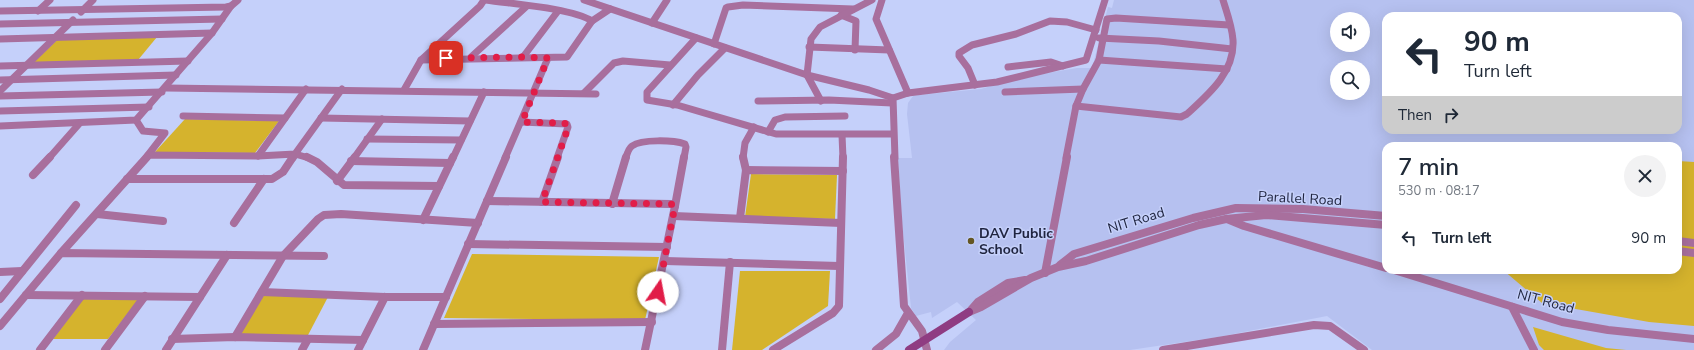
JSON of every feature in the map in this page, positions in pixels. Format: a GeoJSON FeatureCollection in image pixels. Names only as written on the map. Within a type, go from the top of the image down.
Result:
{"type":"FeatureCollection","features":[{"type":"Feature","properties":{"kind":"main road","name":"NIT Road"},"geometry":{"type":"LineString","coordinates":[[909,350],[969,312]]}},
{"type":"Feature","properties":{"kind":"street"},"geometry":{"type":"LineString","coordinates":[[38,11],[50,0]]}},
{"type":"Feature","properties":{"kind":"street"},"geometry":{"type":"LineString","coordinates":[[0,91],[93,0]]}},
{"type":"Feature","properties":{"kind":"street"},"geometry":{"type":"LineString","coordinates":[[0,126],[79,124],[136,120],[164,90],[212,33],[231,6],[238,0]]}},
{"type":"Feature","properties":{"kind":"street"},"geometry":{"type":"LineString","coordinates":[[404,90],[421,60],[485,0],[558,12],[587,18],[592,21]]}},
{"type":"Feature","properties":{"kind":"street"},"geometry":{"type":"LineString","coordinates":[[584,0],[807,75],[869,90],[892,100]]}},
{"type":"Feature","properties":{"kind":"street"},"geometry":{"type":"LineString","coordinates":[[652,22],[666,0]]}},
{"type":"Feature","properties":{"kind":"street"},"geometry":{"type":"LineString","coordinates":[[821,100],[807,75],[811,39],[820,27],[872,0]]}},
{"type":"Feature","properties":{"kind":"street"},"geometry":{"type":"LineString","coordinates":[[882,0],[876,19],[908,93]]}},
{"type":"Feature","properties":{"kind":"street"},"geometry":{"type":"LineString","coordinates":[[758,101],[892,100],[908,93],[974,85],[1086,60],[1094,38],[1104,0]]}},
{"type":"Feature","properties":{"kind":"street"},"geometry":{"type":"LineString","coordinates":[[1076,106],[1181,116],[1187,114],[1216,88],[1223,79],[1227,69],[1233,39],[1223,0]]}},
{"type":"Feature","properties":{"kind":"street"},"geometry":{"type":"LineString","coordinates":[[714,44],[726,8],[744,2],[853,9]]}},
{"type":"Feature","properties":{"kind":"street"},"geometry":{"type":"LineString","coordinates":[[0,11],[231,6]]}},
{"type":"Feature","properties":{"kind":"street"},"geometry":{"type":"LineString","coordinates":[[471,57],[527,6]]}},
{"type":"Feature","properties":{"kind":"street"},"geometry":{"type":"LineString","coordinates":[[421,60],[471,57],[568,57],[592,21],[610,9]]}},
{"type":"Feature","properties":{"kind":"street"},"geometry":{"type":"LineString","coordinates":[[523,57],[558,12]]}},
{"type":"Feature","properties":{"kind":"street"},"geometry":{"type":"LineString","coordinates":[[841,15],[856,21],[855,50]]}},
{"type":"Feature","properties":{"kind":"street"},"geometry":{"type":"LineString","coordinates":[[1044,273],[1076,106],[1083,89],[1099,60],[1106,22],[1110,18],[1229,25]]}},
{"type":"Feature","properties":{"kind":"street"},"geometry":{"type":"LineString","coordinates":[[0,24],[222,19]]}},
{"type":"Feature","properties":{"kind":"street"},"geometry":{"type":"LineString","coordinates":[[974,85],[968,68],[959,56],[959,53],[967,48],[1016,34],[1054,20],[1096,30]]}},
{"type":"Feature","properties":{"kind":"street"},"geometry":{"type":"LineString","coordinates":[[0,39],[212,33]]}},
{"type":"Feature","properties":{"kind":"street"},"geometry":{"type":"LineString","coordinates":[[696,38],[646,92],[646,98],[650,101],[673,105],[780,135],[893,134]]}},
{"type":"Feature","properties":{"kind":"street"},"geometry":{"type":"LineString","coordinates":[[1094,38],[1159,41],[1232,49]]}},
{"type":"Feature","properties":{"kind":"street"},"geometry":{"type":"LineString","coordinates":[[809,47],[855,50],[889,50]]}},
{"type":"Feature","properties":{"kind":"street"},"geometry":{"type":"LineString","coordinates":[[673,105],[690,82],[725,48]]}},
{"type":"Feature","properties":{"kind":"street"},"geometry":{"type":"LineString","coordinates":[[422,350],[535,93],[548,58]]}},
{"type":"Feature","properties":{"kind":"street"},"geometry":{"type":"LineString","coordinates":[[1099,60],[1227,69]]}},
{"type":"Feature","properties":{"kind":"street"},"geometry":{"type":"LineString","coordinates":[[0,66],[188,61]]}},
{"type":"Feature","properties":{"kind":"street"},"geometry":{"type":"LineString","coordinates":[[584,93],[614,63],[623,61],[670,65]]}},
{"type":"Feature","properties":{"kind":"street"},"geometry":{"type":"LineString","coordinates":[[1008,67],[1051,62],[1064,66]]}},
{"type":"Feature","properties":{"kind":"street"},"geometry":{"type":"LineString","coordinates":[[0,80],[176,75]]}},
{"type":"Feature","properties":{"kind":"street"},"geometry":{"type":"LineString","coordinates":[[0,96],[164,90],[306,89],[596,94]]}},
{"type":"Feature","properties":{"kind":"street"},"geometry":{"type":"LineString","coordinates":[[258,156],[306,89]]}},
{"type":"Feature","properties":{"kind":"street"},"geometry":{"type":"LineString","coordinates":[[127,179],[272,179],[279,177],[342,89]]}},
{"type":"Feature","properties":{"kind":"street"},"geometry":{"type":"LineString","coordinates":[[1005,92],[1083,89]]}},
{"type":"Feature","properties":{"kind":"street"},"geometry":{"type":"LineString","coordinates":[[423,220],[484,92]]}},
{"type":"Feature","properties":{"kind":"street"},"geometry":{"type":"LineString","coordinates":[[892,100],[904,306],[921,328],[926,338],[927,350]]}},
{"type":"Feature","properties":{"kind":"street"},"geometry":{"type":"LineString","coordinates":[[0,111],[149,107]]}},
{"type":"Feature","properties":{"kind":"street"},"geometry":{"type":"LineString","coordinates":[[183,116],[285,118]]}},
{"type":"Feature","properties":{"kind":"street"},"geometry":{"type":"LineString","coordinates":[[768,132],[776,120],[785,117],[845,116]]}},
{"type":"Feature","properties":{"kind":"street"},"geometry":{"type":"LineString","coordinates":[[322,118],[470,120]]}},
{"type":"Feature","properties":{"kind":"street"},"geometry":{"type":"LineString","coordinates":[[337,181],[382,119]]}},
{"type":"Feature","properties":{"kind":"street"},"geometry":{"type":"LineString","coordinates":[[0,326],[165,133],[142,131],[136,120]]}},
{"type":"Feature","properties":{"kind":"street"},"geometry":{"type":"LineString","coordinates":[[522,122],[567,124],[568,128],[542,202]]}},
{"type":"Feature","properties":{"kind":"street"},"geometry":{"type":"LineString","coordinates":[[33,175],[79,124]]}},
{"type":"Feature","properties":{"kind":"street"},"geometry":{"type":"LineString","coordinates":[[740,218],[746,170],[743,145],[744,140],[754,128]]}},
{"type":"Feature","properties":{"kind":"street"},"geometry":{"type":"LineString","coordinates":[[773,350],[833,313],[839,306],[843,171],[842,135]]}},
{"type":"Feature","properties":{"kind":"street"},"geometry":{"type":"LineString","coordinates":[[367,139],[461,140]]}},
{"type":"Feature","properties":{"kind":"street"},"geometry":{"type":"LineString","coordinates":[[612,204],[628,151],[632,146],[641,143],[674,142],[685,144],[686,147],[674,216],[645,350]]}},
{"type":"Feature","properties":{"kind":"street"},"geometry":{"type":"LineString","coordinates":[[148,154],[258,156],[295,154],[305,155],[315,160],[337,181],[344,185],[439,186]]}},
{"type":"Feature","properties":{"kind":"street"},"geometry":{"type":"LineString","coordinates":[[351,161],[450,163]]}},
{"type":"Feature","properties":{"kind":"street"},"geometry":{"type":"LineString","coordinates":[[746,170],[843,171]]}},
{"type":"Feature","properties":{"kind":"street"},"geometry":{"type":"LineString","coordinates":[[234,223],[264,179]]}},
{"type":"Feature","properties":{"kind":"street"},"geometry":{"type":"LineString","coordinates":[[487,201],[671,204],[675,206]]}},
{"type":"Feature","properties":{"kind":"street"},"geometry":{"type":"LineString","coordinates":[[0,298],[76,205]]}},
{"type":"Feature","properties":{"kind":"street","name":"Parallel Road"},"geometry":{"type":"LineString","coordinates":[[1214,213],[1236,208],[1266,208],[1303,209],[1382,216]]}},
{"type":"Feature","properties":{"kind":"street"},"geometry":{"type":"LineString","coordinates":[[99,212],[163,220]]}},
{"type":"Feature","properties":{"kind":"street"},"geometry":{"type":"LineString","coordinates":[[1214,213],[1244,226],[1382,267]]}},
{"type":"Feature","properties":{"kind":"street","name":"NIT Road"},"geometry":{"type":"LineString","coordinates":[[1058,267],[1074,254],[1214,213]]}},
{"type":"Feature","properties":{"kind":"street"},"geometry":{"type":"LineString","coordinates":[[235,337],[283,256],[318,219],[324,215],[341,214],[478,223]]}},
{"type":"Feature","properties":{"kind":"street","name":"Parallel Road"},"geometry":{"type":"LineString","coordinates":[[1226,219],[1266,215],[1382,225]]}},
{"type":"Feature","properties":{"kind":"street"},"geometry":{"type":"LineString","coordinates":[[674,216],[841,223]]}},
{"type":"Feature","properties":{"kind":"street","name":"NIT Road"},"geometry":{"type":"LineString","coordinates":[[969,312],[981,307],[1032,278],[1058,267],[1086,261],[1199,225],[1226,219]]}},
{"type":"Feature","properties":{"kind":"street"},"geometry":{"type":"LineString","coordinates":[[1682,242],[1694,243]]}},
{"type":"Feature","properties":{"kind":"street"},"geometry":{"type":"LineString","coordinates":[[468,244],[667,247]]}},
{"type":"Feature","properties":{"kind":"street"},"geometry":{"type":"LineString","coordinates":[[1682,251],[1694,252]]}},
{"type":"Feature","properties":{"kind":"street"},"geometry":{"type":"LineString","coordinates":[[61,253],[324,256]]}},
{"type":"Feature","properties":{"kind":"street"},"geometry":{"type":"LineString","coordinates":[[166,350],[228,255]]}},
{"type":"Feature","properties":{"kind":"street"},"geometry":{"type":"LineString","coordinates":[[665,261],[839,266]]}},
{"type":"Feature","properties":{"kind":"street"},"geometry":{"type":"LineString","coordinates":[[722,350],[730,262]]}},
{"type":"Feature","properties":{"kind":"street"},"geometry":{"type":"LineString","coordinates":[[0,272],[22,271]]}},
{"type":"Feature","properties":{"kind":"street","name":"NIT Road"},"geometry":{"type":"LineString","coordinates":[[1407,274],[1537,315],[1585,326],[1615,331],[1694,339]]}},
{"type":"Feature","properties":{"kind":"street"},"geometry":{"type":"LineString","coordinates":[[262,292],[385,297],[446,297]]}},
{"type":"Feature","properties":{"kind":"street"},"geometry":{"type":"LineString","coordinates":[[26,294],[200,297]]}},
{"type":"Feature","properties":{"kind":"street"},"geometry":{"type":"LineString","coordinates":[[40,350],[82,295]]}},
{"type":"Feature","properties":{"kind":"street"},"geometry":{"type":"LineString","coordinates":[[105,350],[145,296]]}},
{"type":"Feature","properties":{"kind":"street"},"geometry":{"type":"LineString","coordinates":[[358,350],[385,297]]}},
{"type":"Feature","properties":{"kind":"street"},"geometry":{"type":"LineString","coordinates":[[1512,306],[1534,350]]}},
{"type":"Feature","properties":{"kind":"street"},"geometry":{"type":"LineString","coordinates":[[876,350],[896,334],[908,313]]}},
{"type":"Feature","properties":{"kind":"street"},"geometry":{"type":"LineString","coordinates":[[434,324],[652,322]]}},
{"type":"Feature","properties":{"kind":"street"},"geometry":{"type":"LineString","coordinates":[[1163,350],[1183,349],[1314,325],[1324,325],[1337,329],[1364,350]]}},
{"type":"Feature","properties":{"kind":"street"},"geometry":{"type":"LineString","coordinates":[[172,340],[235,337],[308,340],[363,340]]}},
{"type":"Feature","properties":{"kind":"street"},"geometry":{"type":"LineString","coordinates":[[302,350],[308,340]]}},
{"type":"Feature","properties":{"kind":"shaded area"},"geometry":{"type":"Polygon","coordinates":[[[1114,0],[1694,0],[1694,350],[1372,350],[1327,316],[1218,337],[1130,350],[944,350],[950,342],[976,320],[957,302],[932,318],[931,312],[916,316],[911,308],[902,222],[898,158],[912,158],[907,114],[908,103],[913,96],[918,95],[981,89],[1017,78],[1077,68],[1092,68],[1108,7],[1112,8],[1114,0]]]}},
{"type":"Feature","properties":{"kind":"shaded area"},"geometry":{"type":"Polygon","coordinates":[[[157,37],[138,60],[33,63],[57,40],[157,37]]]}},
{"type":"Feature","properties":{"kind":"shaded area"},"geometry":{"type":"Polygon","coordinates":[[[185,119],[279,121],[255,153],[155,152],[185,119]]]}},
{"type":"Feature","properties":{"kind":"shaded area"},"geometry":{"type":"Polygon","coordinates":[[[1682,161],[1694,162],[1694,326],[1649,322],[1542,303],[1508,274],[1682,274],[1682,161]]]}},
{"type":"Feature","properties":{"kind":"shaded area"},"geometry":{"type":"Polygon","coordinates":[[[751,174],[837,175],[835,219],[745,217],[751,174]]]}},
{"type":"Feature","properties":{"kind":"shaded area"},"geometry":{"type":"Polygon","coordinates":[[[472,254],[659,257],[645,320],[444,318],[472,254]]]}},
{"type":"Feature","properties":{"kind":"shaded area"},"geometry":{"type":"Polygon","coordinates":[[[740,271],[830,271],[828,306],[762,350],[732,350],[740,271]]]}},
{"type":"Feature","properties":{"kind":"shaded area"},"geometry":{"type":"Polygon","coordinates":[[[264,295],[328,297],[307,337],[240,334],[264,295]]]}},
{"type":"Feature","properties":{"kind":"shaded area"},"geometry":{"type":"Polygon","coordinates":[[[83,299],[138,300],[108,339],[53,339],[83,299]]]}},
{"type":"Feature","properties":{"kind":"shaded area"},"geometry":{"type":"Polygon","coordinates":[[[1533,327],[1606,348],[1626,350],[1544,350],[1539,345],[1533,327]]]}},
{"type":"Feature","properties":{"kind":"place","name":"DAV Public School"},"geometry":{"type":"Point","coordinates":[971,241]}},
{"type":"Feature","properties":{"kind":"route"},"geometry":{"type":"LineString","coordinates":[[446,58],[548,58],[522,122],[562,123],[567,124],[568,128],[542,202],[671,204],[675,206],[658,292]]}}]}
